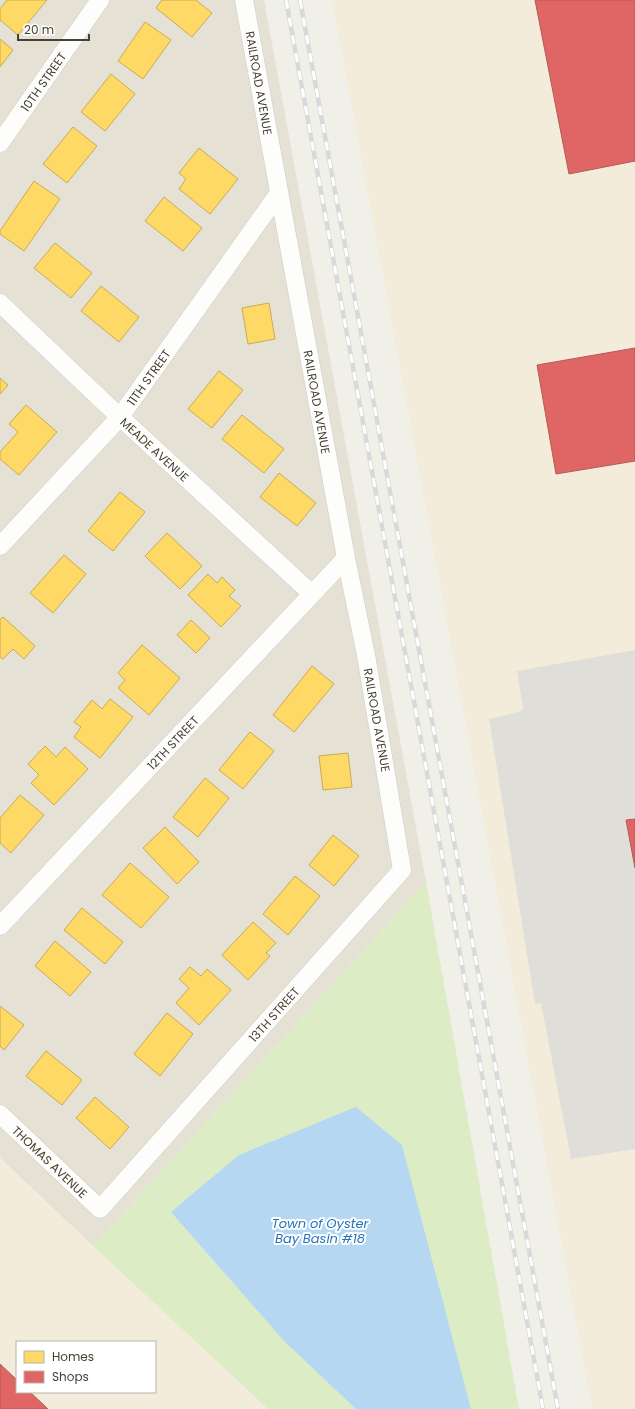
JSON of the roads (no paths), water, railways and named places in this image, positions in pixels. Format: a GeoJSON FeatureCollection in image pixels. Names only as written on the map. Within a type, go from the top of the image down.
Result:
{"type":"FeatureCollection","features":[{"type":"Feature","properties":{"kind":"street","name":"10TH STREET"},"geometry":{"type":"LineString","coordinates":[[0,144],[100,0]]}},
{"type":"Feature","properties":{"kind":"street","name":"RAILROAD AVENUE"},"geometry":{"type":"LineString","coordinates":[[244,0],[346,558],[366,655],[391,803]]}},
{"type":"Feature","properties":{"kind":"street","name":"11TH STREET"},"geometry":{"type":"LineString","coordinates":[[0,546],[120,417],[279,193]]}},
{"type":"Feature","properties":{"kind":"street","name":"MEADE AVENUE"},"geometry":{"type":"LineString","coordinates":[[0,303],[120,417],[312,594]]}},
{"type":"Feature","properties":{"kind":"street","name":"12TH STREET"},"geometry":{"type":"LineString","coordinates":[[0,926],[346,558]]}},
{"type":"Feature","properties":{"kind":"street","name":"13TH STREET"},"geometry":{"type":"LineString","coordinates":[[100,1209],[402,870],[391,803]]}},
{"type":"Feature","properties":{"kind":"street","name":"THOMAS AVENUE"},"geometry":{"type":"LineString","coordinates":[[0,1114],[100,1209]]}},
{"type":"Feature","properties":{"kind":"water","name":"Town of Oyster Bay Basin #18"},"geometry":{"type":"Polygon","coordinates":[[[356,1107],[402,1145],[471,1409],[356,1409],[285,1342],[171,1212],[239,1155],[356,1107]]]}},
{"type":"Feature","properties":{"kind":"railway"},"geometry":{"type":"LineString","coordinates":[[286,0],[543,1409]]}},
{"type":"Feature","properties":{"kind":"railway"},"geometry":{"type":"LineString","coordinates":[[300,0],[558,1409]]}}]}
